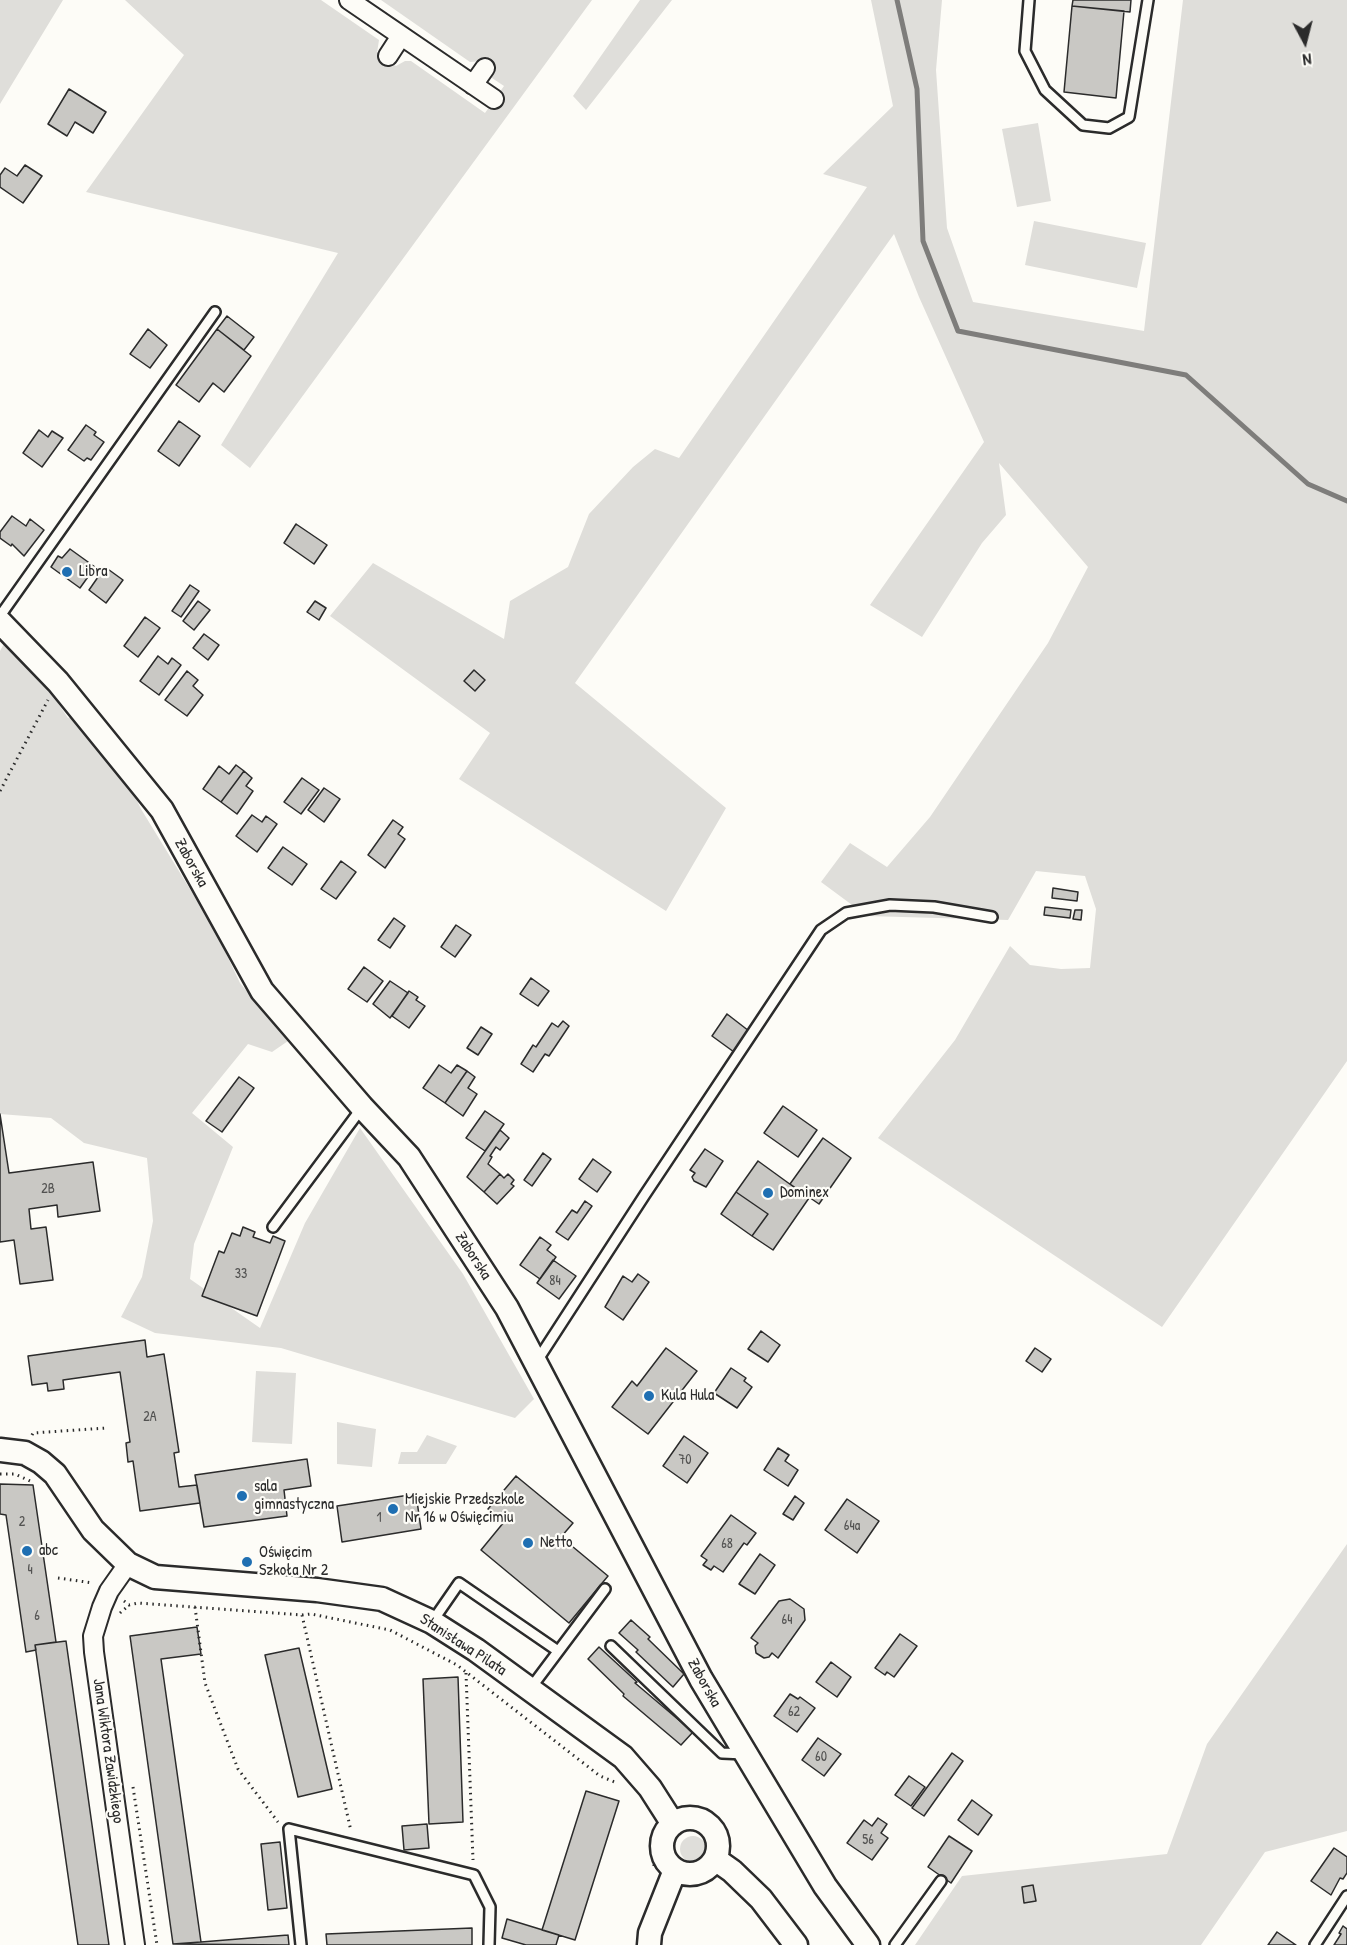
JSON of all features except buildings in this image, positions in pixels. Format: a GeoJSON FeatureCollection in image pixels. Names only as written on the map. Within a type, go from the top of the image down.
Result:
{"type":"FeatureCollection","features":[{"type":"Feature","properties":{"kind":"street"},"geometry":{"type":"LineString","coordinates":[[349,0],[494,99]]}},
{"type":"Feature","properties":{"kind":"street"},"geometry":{"type":"LineString","coordinates":[[388,56],[401,36]]}},
{"type":"Feature","properties":{"kind":"street"},"geometry":{"type":"LineString","coordinates":[[473,85],[485,68]]}},
{"type":"Feature","properties":{"kind":"street","name":"Zaborska"},"geometry":{"type":"LineString","coordinates":[[0,622],[58,682],[162,810],[262,991],[362,1107],[409,1157],[507,1308],[701,1679],[825,1886],[868,1945]]}},
{"type":"Feature","properties":{"kind":"street"},"geometry":{"type":"LineString","coordinates":[[0,1450],[24,1454]]}},
{"type":"Feature","properties":{"kind":"street","name":"Stanisława Pilata"},"geometry":{"type":"LineString","coordinates":[[24,1454],[41,1462],[55,1474],[93,1530],[128,1564],[154,1577],[317,1590],[382,1599],[432,1622],[476,1650],[623,1757],[650,1788],[665,1827]]}},
{"type":"Feature","properties":{"kind":"street","name":"Jana Wiktora Zawidzkiego"},"geometry":{"type":"LineString","coordinates":[[128,1564],[109,1591],[93,1636],[135,1945]]}},
{"type":"Feature","properties":{"kind":"street"},"geometry":{"type":"LineString","coordinates":[[649,1945],[664,1871],[662,1847],[665,1827],[691,1819],[708,1825],[717,1841],[715,1859],[709,1867],[702,1872],[684,1874],[664,1871]]}},
{"type":"Feature","properties":{"kind":"street"},"geometry":{"type":"LineString","coordinates":[[715,1859],[732,1871],[760,1899],[796,1945]]}},
{"type":"Feature","properties":{"kind":"lane"},"geometry":{"type":"LineString","coordinates":[[1029,0],[1025,51],[1045,90],[1083,125],[1109,128],[1129,117],[1148,0]]}},
{"type":"Feature","properties":{"kind":"lane"},"geometry":{"type":"LineString","coordinates":[[0,616],[215,312]]}},
{"type":"Feature","properties":{"kind":"lane"},"geometry":{"type":"LineString","coordinates":[[536,1363],[821,930],[846,913],[890,905],[934,907],[992,917]]}},
{"type":"Feature","properties":{"kind":"lane"},"geometry":{"type":"LineString","coordinates":[[273,1227],[362,1107]]}},
{"type":"Feature","properties":{"kind":"lane"},"geometry":{"type":"LineString","coordinates":[[432,1622],[459,1583],[558,1651]]}},
{"type":"Feature","properties":{"kind":"lane"},"geometry":{"type":"LineString","coordinates":[[530,1689],[605,1589]]}},
{"type":"Feature","properties":{"kind":"lane"},"geometry":{"type":"LineString","coordinates":[[611,1646],[722,1753],[746,1754]]}},
{"type":"Feature","properties":{"kind":"lane"},"geometry":{"type":"LineString","coordinates":[[301,1945],[289,1829],[474,1875],[490,1907],[489,1945]]}},
{"type":"Feature","properties":{"kind":"lane"},"geometry":{"type":"LineString","coordinates":[[896,1945],[941,1881]]}},
{"type":"Feature","properties":{"kind":"lane"},"geometry":{"type":"LineString","coordinates":[[1315,1945],[1347,1896]]}},
{"type":"Feature","properties":{"kind":"path"},"geometry":{"type":"LineString","coordinates":[[0,791],[58,682]]}},
{"type":"Feature","properties":{"kind":"path"},"geometry":{"type":"LineString","coordinates":[[24,1454],[33,1433],[106,1428]]}},
{"type":"Feature","properties":{"kind":"path"},"geometry":{"type":"LineString","coordinates":[[0,1474],[15,1474],[29,1480]]}},
{"type":"Feature","properties":{"kind":"path"},"geometry":{"type":"LineString","coordinates":[[58,1578],[99,1584],[129,1605]]}},
{"type":"Feature","properties":{"kind":"path"},"geometry":{"type":"LineString","coordinates":[[115,1619],[129,1605],[138,1603],[311,1614],[390,1630],[457,1665],[600,1776],[615,1781],[622,1788]]}},
{"type":"Feature","properties":{"kind":"path"},"geometry":{"type":"LineString","coordinates":[[195,1607],[205,1683],[238,1769],[278,1822],[289,1829]]}},
{"type":"Feature","properties":{"kind":"path"},"geometry":{"type":"LineString","coordinates":[[302,1615],[354,1845]]}},
{"type":"Feature","properties":{"kind":"path"},"geometry":{"type":"LineString","coordinates":[[466,1673],[474,1875]]}},
{"type":"Feature","properties":{"kind":"path"},"geometry":{"type":"LineString","coordinates":[[132,1781],[157,1945]]}},
{"type":"Feature","properties":{"kind":"path"},"geometry":{"type":"LineString","coordinates":[[664,1871],[653,1844],[665,1827]]}},
{"type":"Feature","properties":{"kind":"shaded area"},"geometry":{"type":"Polygon","coordinates":[[[0,0],[63,0],[0,104],[0,0]]]}},
{"type":"Feature","properties":{"kind":"shaded area"},"geometry":{"type":"Polygon","coordinates":[[[125,0],[321,0],[379,40],[377,53],[396,66],[405,61],[411,61],[485,113],[504,86],[492,78],[492,72],[483,61],[470,62],[381,0],[592,0],[250,468],[221,445],[338,253],[86,192],[184,55],[125,0]]]}},
{"type":"Feature","properties":{"kind":"shaded area"},"geometry":{"type":"Polygon","coordinates":[[[640,0],[672,0],[586,110],[573,96],[640,0]]]}},
{"type":"Feature","properties":{"kind":"shaded area"},"geometry":{"type":"Polygon","coordinates":[[[871,0],[942,0],[936,70],[947,228],[973,302],[1144,331],[1183,0],[1347,0],[1347,1061],[1162,1327],[878,1138],[955,1040],[1010,946],[1030,965],[1061,969],[1090,968],[1096,909],[1085,876],[1036,871],[1008,920],[867,916],[821,882],[850,843],[887,867],[930,817],[1048,643],[1088,567],[999,463],[1006,515],[982,543],[922,637],[870,605],[984,442],[919,297],[894,234],[575,683],[726,808],[666,911],[459,779],[490,733],[330,616],[373,563],[504,639],[510,601],[568,567],[589,514],[633,467],[655,449],[679,458],[867,187],[823,174],[893,106],[871,0]]]}},
{"type":"Feature","properties":{"kind":"shaded area"},"geometry":{"type":"Polygon","coordinates":[[[1038,123],[1051,201],[1017,207],[1002,129],[1038,123]]]}},
{"type":"Feature","properties":{"kind":"shaded area"},"geometry":{"type":"Polygon","coordinates":[[[1034,221],[1146,243],[1137,288],[1025,265],[1034,221]]]}},
{"type":"Feature","properties":{"kind":"shaded area"},"geometry":{"type":"Polygon","coordinates":[[[6,640],[36,671],[68,718],[76,715],[127,780],[141,809],[215,930],[240,983],[288,1041],[272,1052],[248,1044],[192,1113],[233,1147],[194,1244],[190,1279],[260,1328],[305,1223],[360,1128],[463,1274],[534,1399],[515,1418],[281,1348],[155,1333],[121,1317],[142,1277],[153,1221],[147,1158],[84,1143],[51,1118],[0,1114],[0,651],[6,640]]]}},
{"type":"Feature","properties":{"kind":"shaded area"},"geometry":{"type":"Polygon","coordinates":[[[256,1371],[296,1373],[292,1444],[252,1442],[256,1371]]]}},
{"type":"Feature","properties":{"kind":"shaded area"},"geometry":{"type":"Polygon","coordinates":[[[337,1422],[376,1429],[372,1467],[337,1464],[337,1422]]]}},
{"type":"Feature","properties":{"kind":"shaded area"},"geometry":{"type":"Polygon","coordinates":[[[427,1435],[457,1446],[446,1464],[398,1464],[401,1452],[417,1452],[427,1435]]]}},
{"type":"Feature","properties":{"kind":"shaded area"},"geometry":{"type":"Polygon","coordinates":[[[1347,1544],[1347,1831],[1265,1852],[1201,1945],[915,1945],[962,1876],[1167,1854],[1207,1744],[1347,1544]]]}},
{"type":"Feature","properties":{"kind":"shaded area"},"geometry":{"type":"Polygon","coordinates":[[[693,1836],[702,1840],[706,1849],[702,1858],[693,1862],[684,1858],[680,1849],[684,1840],[693,1836]]]}},
{"type":"Feature","properties":{"kind":"waterway"},"geometry":{"type":"LineString","coordinates":[[897,0],[917,89],[923,241],[958,331],[1186,375],[1308,484],[1347,501]]}},
{"type":"Feature","properties":{"kind":"place","name":"Libra"},"geometry":{"type":"Point","coordinates":[67,572]}},
{"type":"Feature","properties":{"kind":"place","name":"Dominex"},"geometry":{"type":"Point","coordinates":[768,1193]}},
{"type":"Feature","properties":{"kind":"place","name":"Kula Hula"},"geometry":{"type":"Point","coordinates":[649,1396]}},
{"type":"Feature","properties":{"kind":"place","name":"sala gimnastyczna"},"geometry":{"type":"Point","coordinates":[242,1496]}},
{"type":"Feature","properties":{"kind":"place","name":"Miejskie Przedszkole Nr 16 w Oświęcimiu"},"geometry":{"type":"Point","coordinates":[393,1509]}},
{"type":"Feature","properties":{"kind":"place","name":"Netto"},"geometry":{"type":"Point","coordinates":[528,1543]}},
{"type":"Feature","properties":{"kind":"place","name":"abc"},"geometry":{"type":"Point","coordinates":[27,1551]}},
{"type":"Feature","properties":{"kind":"place","name":"Oświęcim Szkoła Nr 2"},"geometry":{"type":"Point","coordinates":[247,1562]}}]}
